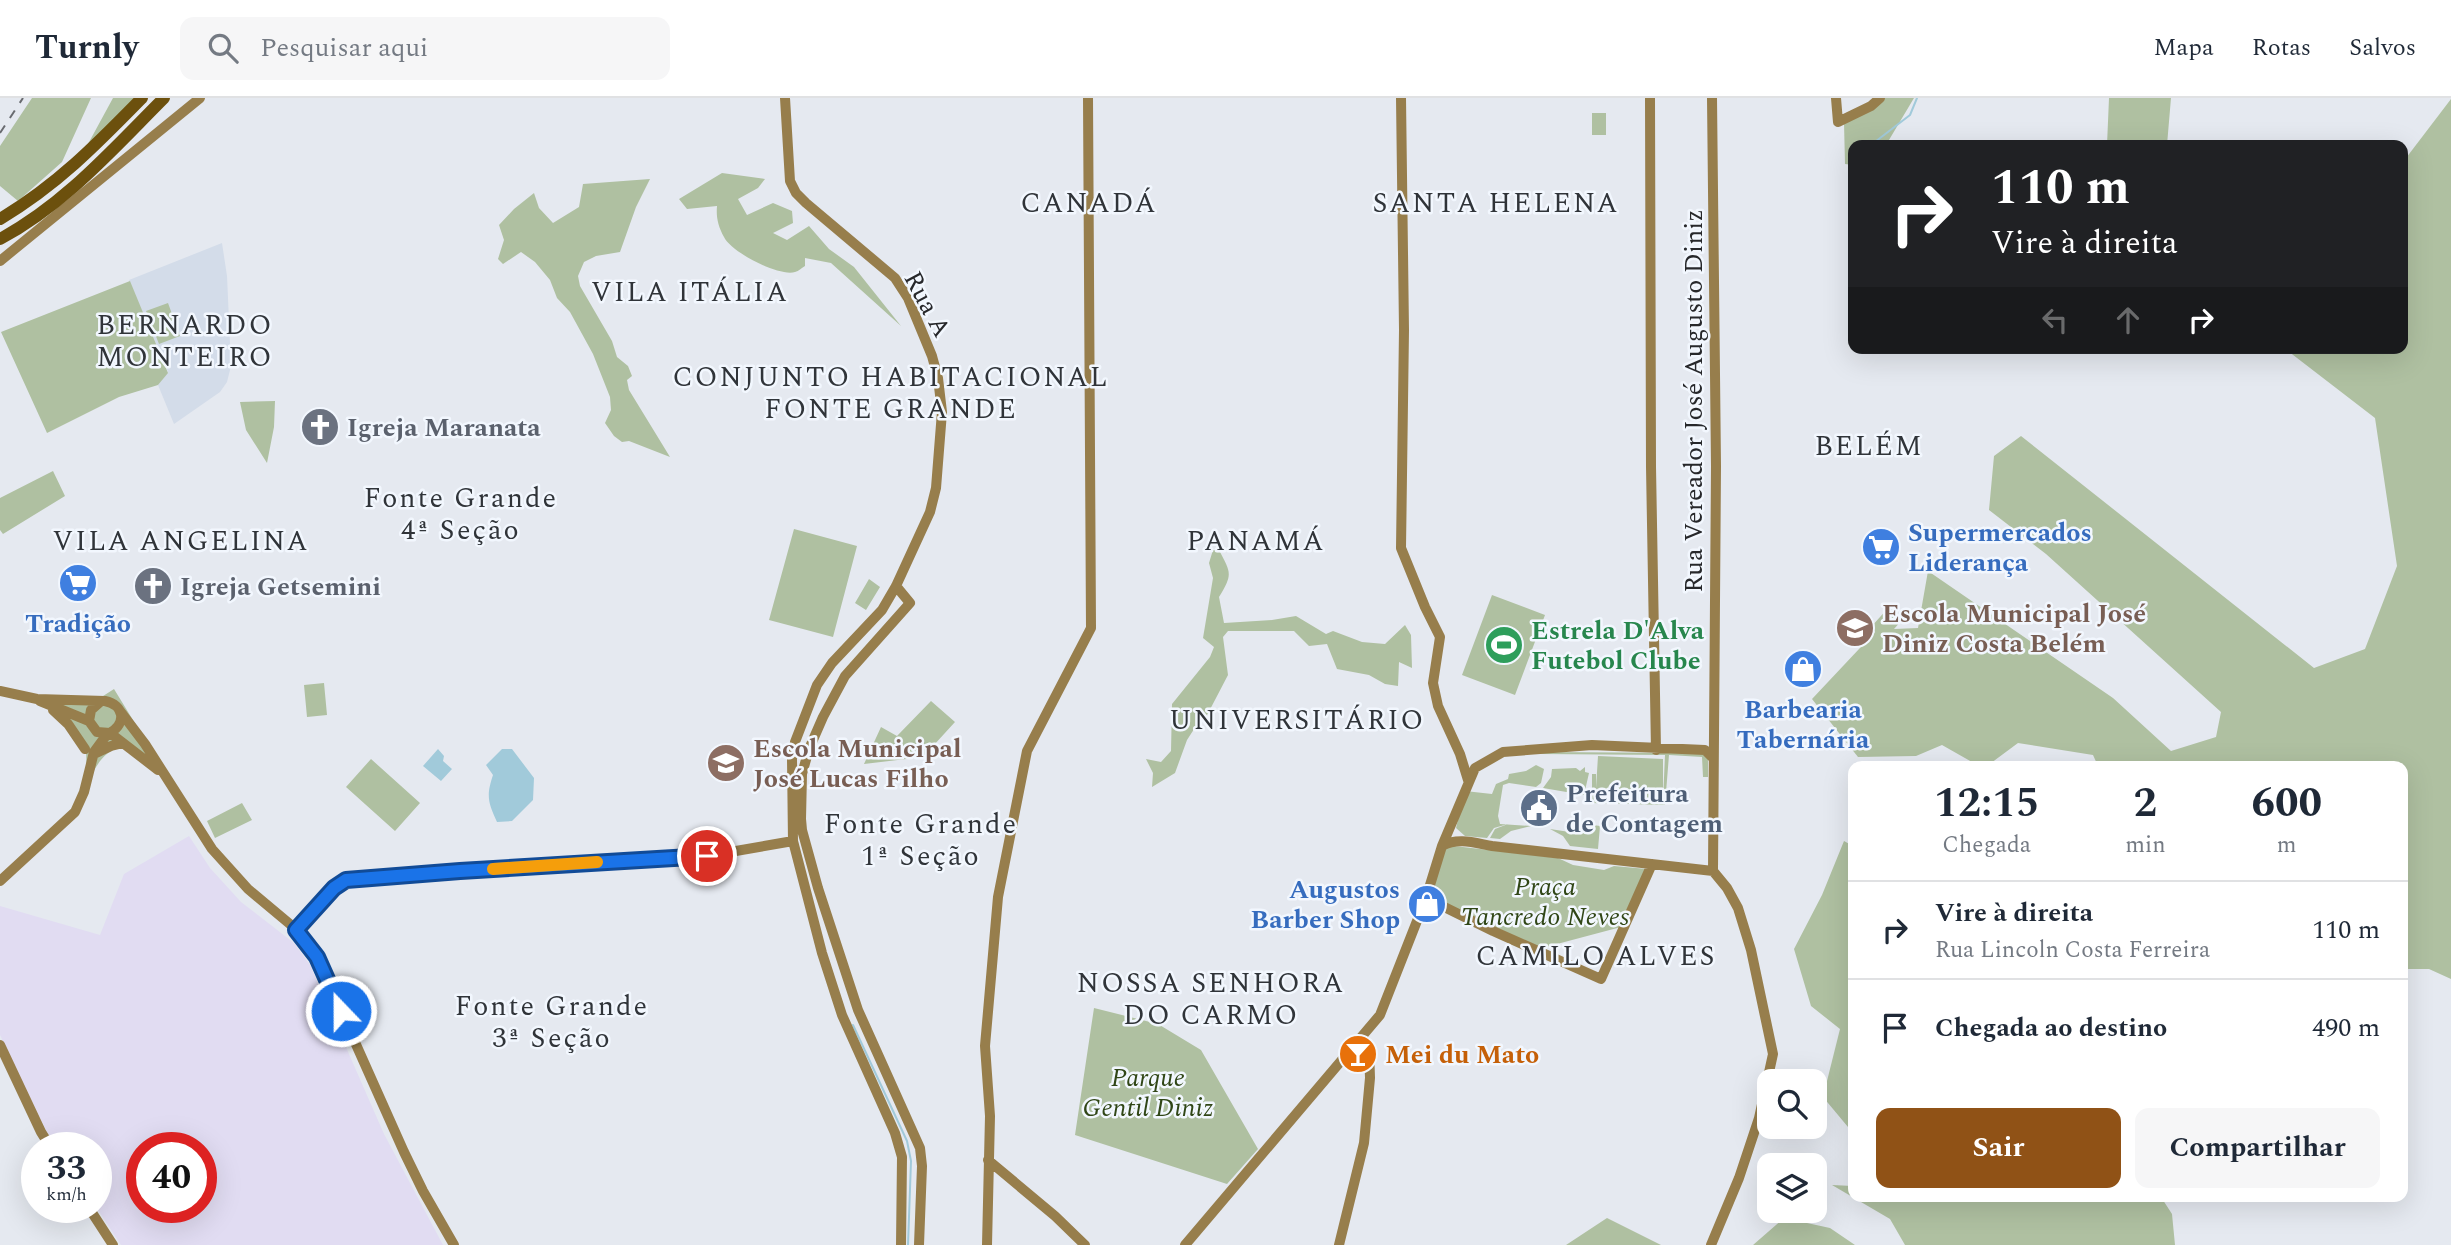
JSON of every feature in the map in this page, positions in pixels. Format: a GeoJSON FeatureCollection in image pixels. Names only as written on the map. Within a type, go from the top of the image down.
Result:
{"type":"FeatureCollection","features":[{"type":"Feature","properties":{"kind":"highway"},"geometry":{"type":"LineString","coordinates":[[0,219],[25,204],[85,157],[142,98]]}},
{"type":"Feature","properties":{"kind":"highway"},"geometry":{"type":"LineString","coordinates":[[0,239],[42,213],[69,192],[164,98]]}},
{"type":"Feature","properties":{"kind":"street"},"geometry":{"type":"LineString","coordinates":[[0,261],[200,98]]}},
{"type":"Feature","properties":{"kind":"street","name":"Rua A"},"geometry":{"type":"LineString","coordinates":[[785,98],[790,181],[796,193],[895,278],[908,298],[932,356],[943,412],[936,488],[930,512],[882,610],[832,663],[817,685],[795,742],[792,759],[793,841],[834,994],[895,1133],[902,1157],[901,1245]]}},
{"type":"Feature","properties":{"kind":"street"},"geometry":{"type":"LineString","coordinates":[[987,1245],[990,1116],[985,1046],[998,897],[1027,751],[1091,628],[1087,98]]}},
{"type":"Feature","properties":{"kind":"street"},"geometry":{"type":"LineString","coordinates":[[1401,98],[1404,330],[1401,548],[1440,636],[1433,683],[1438,706],[1460,754],[1468,780]]}},
{"type":"Feature","properties":{"kind":"street"},"geometry":{"type":"LineString","coordinates":[[1650,98],[1651,467],[1656,750]]}},
{"type":"Feature","properties":{"kind":"street","name":"Rua Vereador José Augusto Diniz"},"geometry":{"type":"LineString","coordinates":[[1712,98],[1716,466],[1713,871]]}},
{"type":"Feature","properties":{"kind":"street"},"geometry":{"type":"LineString","coordinates":[[1836,98],[1838,122],[1871,106],[1880,98]]}},
{"type":"Feature","properties":{"kind":"street"},"geometry":{"type":"LineString","coordinates":[[896,586],[910,603],[845,676],[809,748],[802,774],[801,819],[821,900],[858,1010],[920,1148],[922,1166],[919,1245]]}},
{"type":"Feature","properties":{"kind":"street"},"geometry":{"type":"LineString","coordinates":[[0,689],[37,699],[112,702],[120,711],[145,744],[226,867],[308,943],[327,976],[398,1141],[454,1245]]}},
{"type":"Feature","properties":{"kind":"street"},"geometry":{"type":"LineString","coordinates":[[37,699],[90,722],[97,732],[109,733],[164,774]]}},
{"type":"Feature","properties":{"kind":"street"},"geometry":{"type":"LineString","coordinates":[[0,881],[75,812],[84,792],[89,768],[89,752],[84,738],[91,710],[100,702]]}},
{"type":"Feature","properties":{"kind":"street"},"geometry":{"type":"LineString","coordinates":[[47,705],[68,724],[89,752]]}},
{"type":"Feature","properties":{"kind":"street"},"geometry":{"type":"LineString","coordinates":[[89,752],[120,724],[120,711]]}},
{"type":"Feature","properties":{"kind":"street"},"geometry":{"type":"LineString","coordinates":[[89,752],[123,743]]}},
{"type":"Feature","properties":{"kind":"street"},"geometry":{"type":"LineString","coordinates":[[1185,1245],[1368,1040],[1426,898],[1442,846],[1475,768],[1503,752],[1592,745],[1656,750],[1705,750],[1713,758]]}},
{"type":"Feature","properties":{"kind":"street"},"geometry":{"type":"LineString","coordinates":[[1460,754],[1475,768]]}},
{"type":"Feature","properties":{"kind":"street"},"geometry":{"type":"LineString","coordinates":[[1451,825],[1462,841]]}},
{"type":"Feature","properties":{"kind":"street"},"geometry":{"type":"LineString","coordinates":[[296,930],[334,888],[346,880],[707,856],[793,841]]}},
{"type":"Feature","properties":{"kind":"street"},"geometry":{"type":"LineString","coordinates":[[1442,846],[1462,841],[1713,871],[1727,888],[1738,908],[1751,950],[1773,1054],[1759,1118],[1739,1178],[1711,1245]]}},
{"type":"Feature","properties":{"kind":"street"},"geometry":{"type":"LineString","coordinates":[[1426,898],[1601,979],[1652,864]]}},
{"type":"Feature","properties":{"kind":"street"},"geometry":{"type":"LineString","coordinates":[[1339,1245],[1364,1143],[1370,1078],[1368,1040]]}},
{"type":"Feature","properties":{"kind":"street"},"geometry":{"type":"LineString","coordinates":[[0,1045],[41,1132]]}},
{"type":"Feature","properties":{"kind":"street"},"geometry":{"type":"LineString","coordinates":[[988,1160],[1085,1245]]}},
{"type":"Feature","properties":{"kind":"street"},"geometry":{"type":"LineString","coordinates":[[99,1223],[113,1245]]}},
{"type":"Feature","properties":{"kind":"shaded area"},"geometry":{"type":"Polygon","coordinates":[[[222,243],[227,276],[231,366],[227,382],[220,392],[174,424],[158,385],[168,372],[129,280],[222,243]]]}},
{"type":"Feature","properties":{"kind":"shaded area"},"geometry":{"type":"Polygon","coordinates":[[[189,836],[210,868],[241,902],[294,943],[310,965],[384,1134],[443,1245],[121,1245],[107,1223],[112,1223],[112,1132],[47,1132],[0,1035],[0,906],[100,935],[124,874],[189,836]]]}},
{"type":"Feature","properties":{"kind":"green space"},"geometry":{"type":"Polygon","coordinates":[[[32,98],[91,98],[62,162],[18,201],[0,186],[0,146],[32,98]]]}},
{"type":"Feature","properties":{"kind":"green space"},"geometry":{"type":"Polygon","coordinates":[[[113,98],[136,98],[82,155],[113,98]]]}},
{"type":"Feature","properties":{"kind":"green space"},"geometry":{"type":"Polygon","coordinates":[[[1880,98],[1914,98],[1889,140],[1848,140],[1848,164],[1845,164],[1844,123],[1880,98]]]}},
{"type":"Feature","properties":{"kind":"green space"},"geometry":{"type":"Polygon","coordinates":[[[2109,98],[2171,98],[2167,140],[2107,140],[2109,98]]]}},
{"type":"Feature","properties":{"kind":"green space"},"geometry":{"type":"Polygon","coordinates":[[[2451,99],[2451,979],[2429,969],[2408,969],[2408,761],[2096,761],[2093,755],[2018,743],[1994,761],[1970,761],[1942,745],[1916,756],[1858,757],[1812,699],[1875,632],[1871,627],[1889,607],[1903,619],[1894,629],[1918,628],[1928,571],[2113,698],[2171,751],[2216,737],[2221,712],[2046,554],[1989,510],[1994,456],[2021,436],[2314,668],[2365,649],[2397,566],[2375,418],[2292,354],[2408,354],[2408,155],[2451,99]]]}},
{"type":"Feature","properties":{"kind":"green space"},"geometry":{"type":"Polygon","coordinates":[[[1592,113],[1606,113],[1606,135],[1592,135],[1592,113]]]}},
{"type":"Feature","properties":{"kind":"green space"},"geometry":{"type":"Polygon","coordinates":[[[722,173],[765,179],[758,188],[738,199],[747,215],[773,203],[792,211],[793,223],[773,233],[787,240],[809,226],[829,249],[854,267],[901,326],[831,263],[805,258],[805,266],[796,272],[788,273],[767,267],[745,256],[728,243],[719,225],[717,206],[687,209],[679,199],[722,173]]]}},
{"type":"Feature","properties":{"kind":"green space"},"geometry":{"type":"Polygon","coordinates":[[[650,179],[636,207],[620,252],[596,256],[584,262],[578,276],[580,286],[612,341],[617,357],[628,366],[632,376],[627,380],[629,390],[670,457],[629,441],[622,442],[614,436],[605,423],[611,410],[610,397],[593,354],[570,312],[557,298],[550,280],[535,262],[521,252],[503,264],[498,259],[504,240],[499,225],[534,193],[539,208],[553,223],[579,207],[583,184],[650,179]]]}},
{"type":"Feature","properties":{"kind":"green space"},"geometry":{"type":"Polygon","coordinates":[[[130,281],[168,373],[158,385],[119,397],[47,433],[1,332],[130,281]]]}},
{"type":"Feature","properties":{"kind":"green space"},"geometry":{"type":"Polygon","coordinates":[[[168,303],[180,336],[159,344],[146,311],[168,303]]]}},
{"type":"Feature","properties":{"kind":"green space"},"geometry":{"type":"Polygon","coordinates":[[[275,401],[274,427],[267,463],[246,430],[240,402],[275,401]]]}},
{"type":"Feature","properties":{"kind":"green space"},"geometry":{"type":"Polygon","coordinates":[[[53,471],[65,496],[3,534],[0,530],[0,498],[53,471]]]}},
{"type":"Feature","properties":{"kind":"green space"},"geometry":{"type":"Polygon","coordinates":[[[794,529],[857,546],[833,637],[769,620],[794,529]]]}},
{"type":"Feature","properties":{"kind":"green space"},"geometry":{"type":"Polygon","coordinates":[[[1213,550],[1219,550],[1229,574],[1219,597],[1224,623],[1296,616],[1326,634],[1333,631],[1362,642],[1385,644],[1405,625],[1411,635],[1412,668],[1399,662],[1398,686],[1385,684],[1369,675],[1337,669],[1327,644],[1309,646],[1294,631],[1228,631],[1223,637],[1228,675],[1204,721],[1198,723],[1187,740],[1175,773],[1152,787],[1153,773],[1146,759],[1161,762],[1171,751],[1172,704],[1210,657],[1214,647],[1203,638],[1213,578],[1209,563],[1213,550]]]}},
{"type":"Feature","properties":{"kind":"green space"},"geometry":{"type":"Polygon","coordinates":[[[869,579],[880,587],[866,610],[855,603],[869,579]]]}},
{"type":"Feature","properties":{"kind":"green space","name":"Estrela D'Alva Futebol Clube"},"geometry":{"type":"Polygon","coordinates":[[[1492,595],[1545,615],[1515,695],[1462,675],[1492,595]]]}},
{"type":"Feature","properties":{"kind":"green space"},"geometry":{"type":"Polygon","coordinates":[[[324,683],[327,715],[307,717],[304,685],[324,683]]]}},
{"type":"Feature","properties":{"kind":"green space"},"geometry":{"type":"Polygon","coordinates":[[[114,689],[166,774],[122,747],[104,757],[87,786],[86,747],[38,698],[100,698],[114,689]]]}},
{"type":"Feature","properties":{"kind":"green space"},"geometry":{"type":"Polygon","coordinates":[[[931,701],[955,722],[923,757],[864,764],[881,727],[897,736],[931,701]]]}},
{"type":"Feature","properties":{"kind":"green space"},"geometry":{"type":"Polygon","coordinates":[[[1540,752],[1701,753],[1708,757],[1708,777],[1703,777],[1702,757],[1669,755],[1665,805],[1592,803],[1592,774],[1596,774],[1596,788],[1598,756],[1663,759],[1663,801],[1665,755],[1540,752]]]}},
{"type":"Feature","properties":{"kind":"green space"},"geometry":{"type":"Polygon","coordinates":[[[371,759],[420,803],[395,831],[346,787],[371,759]]]}},
{"type":"Feature","properties":{"kind":"green space"},"geometry":{"type":"Polygon","coordinates":[[[1536,765],[1544,769],[1541,783],[1536,787],[1509,783],[1503,785],[1498,816],[1500,824],[1507,824],[1494,828],[1487,838],[1465,836],[1456,828],[1465,791],[1492,794],[1496,784],[1508,779],[1509,774],[1526,771],[1536,765]]]}},
{"type":"Feature","properties":{"kind":"green space"},"geometry":{"type":"Polygon","coordinates":[[[1585,767],[1585,772],[1589,773],[1584,795],[1543,788],[1551,777],[1552,769],[1576,768],[1580,771],[1585,767]]]}},
{"type":"Feature","properties":{"kind":"green space"},"geometry":{"type":"Polygon","coordinates":[[[242,803],[252,820],[215,838],[207,821],[242,803]]]}},
{"type":"Feature","properties":{"kind":"green space"},"geometry":{"type":"Polygon","coordinates":[[[1578,823],[1600,826],[1598,849],[1570,846],[1563,836],[1550,829],[1576,833],[1578,823]]]}},
{"type":"Feature","properties":{"kind":"green space"},"geometry":{"type":"Polygon","coordinates":[[[1507,824],[1531,826],[1511,831],[1500,839],[1490,838],[1495,829],[1507,824]]]}},
{"type":"Feature","properties":{"kind":"green space"},"geometry":{"type":"Polygon","coordinates":[[[1844,841],[1848,843],[1848,1127],[1827,1102],[1827,1081],[1840,1029],[1811,1006],[1794,949],[1822,895],[1844,841]]]}},
{"type":"Feature","properties":{"kind":"green space","name":"Praça Tancredo Neves"},"geometry":{"type":"Polygon","coordinates":[[[1445,847],[1558,858],[1573,865],[1604,870],[1614,866],[1647,869],[1621,927],[1542,948],[1436,901],[1428,893],[1445,847]]]}},
{"type":"Feature","properties":{"kind":"green space","name":"Parque Gentil Diniz"},"geometry":{"type":"Polygon","coordinates":[[[1094,1008],[1158,1024],[1201,1050],[1258,1149],[1227,1184],[1075,1135],[1094,1008]]]}},
{"type":"Feature","properties":{"kind":"green space"},"geometry":{"type":"Polygon","coordinates":[[[1832,1185],[1848,1186],[1848,1194],[1832,1185]]]}},
{"type":"Feature","properties":{"kind":"green space"},"geometry":{"type":"Polygon","coordinates":[[[1861,1202],[2164,1202],[2172,1214],[2175,1245],[1905,1245],[1890,1219],[1861,1202]]]}},
{"type":"Feature","properties":{"kind":"green space"},"geometry":{"type":"Polygon","coordinates":[[[1607,1218],[1661,1245],[1566,1245],[1607,1218]]]}},
{"type":"Feature","properties":{"kind":"green space"},"geometry":{"type":"Polygon","coordinates":[[[1778,1223],[1807,1223],[1830,1228],[1855,1245],[1753,1245],[1778,1223]]]}},
{"type":"Feature","properties":{"kind":"water"},"geometry":{"type":"Polygon","coordinates":[[[438,749],[444,756],[443,761],[452,769],[441,781],[423,766],[438,749]]]}},
{"type":"Feature","properties":{"kind":"water"},"geometry":{"type":"Polygon","coordinates":[[[502,749],[512,749],[534,778],[533,800],[512,821],[497,822],[489,799],[493,775],[486,765],[502,749]]]}},
{"type":"Feature","properties":{"kind":"waterway"},"geometry":{"type":"LineString","coordinates":[[1878,140],[1910,115],[1917,98]]}},
{"type":"Feature","properties":{"kind":"waterway"},"geometry":{"type":"LineString","coordinates":[[853,1025],[907,1141],[911,1161],[908,1245]]}},
{"type":"Feature","properties":{"kind":"railway"},"geometry":{"type":"LineString","coordinates":[[0,133],[23,98]]}},
{"type":"Feature","properties":{"kind":"slow traffic"},"geometry":{"type":"LineString","coordinates":[[493,869],[597,862]]}},
{"type":"Feature","properties":{"kind":"place","name":"Igreja Maranata"},"geometry":{"type":"Point","coordinates":[320,427]}},
{"type":"Feature","properties":{"kind":"place","name":"Supermercados Liderança"},"geometry":{"type":"Point","coordinates":[1881,547]}},
{"type":"Feature","properties":{"kind":"place","name":"Tradição"},"geometry":{"type":"Point","coordinates":[78,583]}},
{"type":"Feature","properties":{"kind":"place","name":"Igreja Getsemini"},"geometry":{"type":"Point","coordinates":[153,586]}},
{"type":"Feature","properties":{"kind":"place","name":"Escola Municipal José Diniz Costa Belém"},"geometry":{"type":"Point","coordinates":[1855,628]}},
{"type":"Feature","properties":{"kind":"place","name":"Estrela D'Alva Futebol Clube"},"geometry":{"type":"Point","coordinates":[1504,645]}},
{"type":"Feature","properties":{"kind":"place","name":"Barbearia Tabernária"},"geometry":{"type":"Point","coordinates":[1803,669]}},
{"type":"Feature","properties":{"kind":"place","name":"Escola Municipal José Lucas Filho"},"geometry":{"type":"Point","coordinates":[726,763]}},
{"type":"Feature","properties":{"kind":"place","name":"Prefeitura de Contagem"},"geometry":{"type":"Point","coordinates":[1539,808]}},
{"type":"Feature","properties":{"kind":"place","name":"Augustos Barber Shop"},"geometry":{"type":"Point","coordinates":[1427,904]}},
{"type":"Feature","properties":{"kind":"place","name":"Mei du Mato"},"geometry":{"type":"Point","coordinates":[1358,1054]}},
{"type":"Feature","properties":{"kind":"district","name":"CANADÁ"},"geometry":{"type":"Point","coordinates":[1089,202]}},
{"type":"Feature","properties":{"kind":"district","name":"SANTA HELENA"},"geometry":{"type":"Point","coordinates":[1496,202]}},
{"type":"Feature","properties":{"kind":"district","name":"VILA ITÁLIA"},"geometry":{"type":"Point","coordinates":[690,291]}},
{"type":"Feature","properties":{"kind":"district","name":"BERNARDO MONTEIRO"},"geometry":{"type":"Point","coordinates":[185,340]}},
{"type":"Feature","properties":{"kind":"district","name":"CONJUNTO HABITACIONAL FONTE GRANDE"},"geometry":{"type":"Point","coordinates":[891,392]}},
{"type":"Feature","properties":{"kind":"district","name":"BELÉM"},"geometry":{"type":"Point","coordinates":[1869,445]}},
{"type":"Feature","properties":{"kind":"district","name":"Fonte Grande 4ª Seção"},"geometry":{"type":"Point","coordinates":[461,513]}},
{"type":"Feature","properties":{"kind":"district","name":"VILA ANGELINA"},"geometry":{"type":"Point","coordinates":[181,540]}},
{"type":"Feature","properties":{"kind":"district","name":"PANAMÁ"},"geometry":{"type":"Point","coordinates":[1256,540]}},
{"type":"Feature","properties":{"kind":"district","name":"UNIVERSITÁRIO"},"geometry":{"type":"Point","coordinates":[1297,719]}},
{"type":"Feature","properties":{"kind":"district","name":"Fonte Grande 1ª Seção"},"geometry":{"type":"Point","coordinates":[921,839]}},
{"type":"Feature","properties":{"kind":"district","name":"CAMILO ALVES"},"geometry":{"type":"Point","coordinates":[1596,955]}},
{"type":"Feature","properties":{"kind":"district","name":"NOSSA SENHORA DO CARMO"},"geometry":{"type":"Point","coordinates":[1211,998]}},
{"type":"Feature","properties":{"kind":"district","name":"Fonte Grande 3ª Seção"},"geometry":{"type":"Point","coordinates":[552,1021]}},
{"type":"Feature","properties":{"kind":"route"},"geometry":{"type":"LineString","coordinates":[[341,1011],[317,957],[296,930],[334,888],[346,880],[707,856]]}}]}
